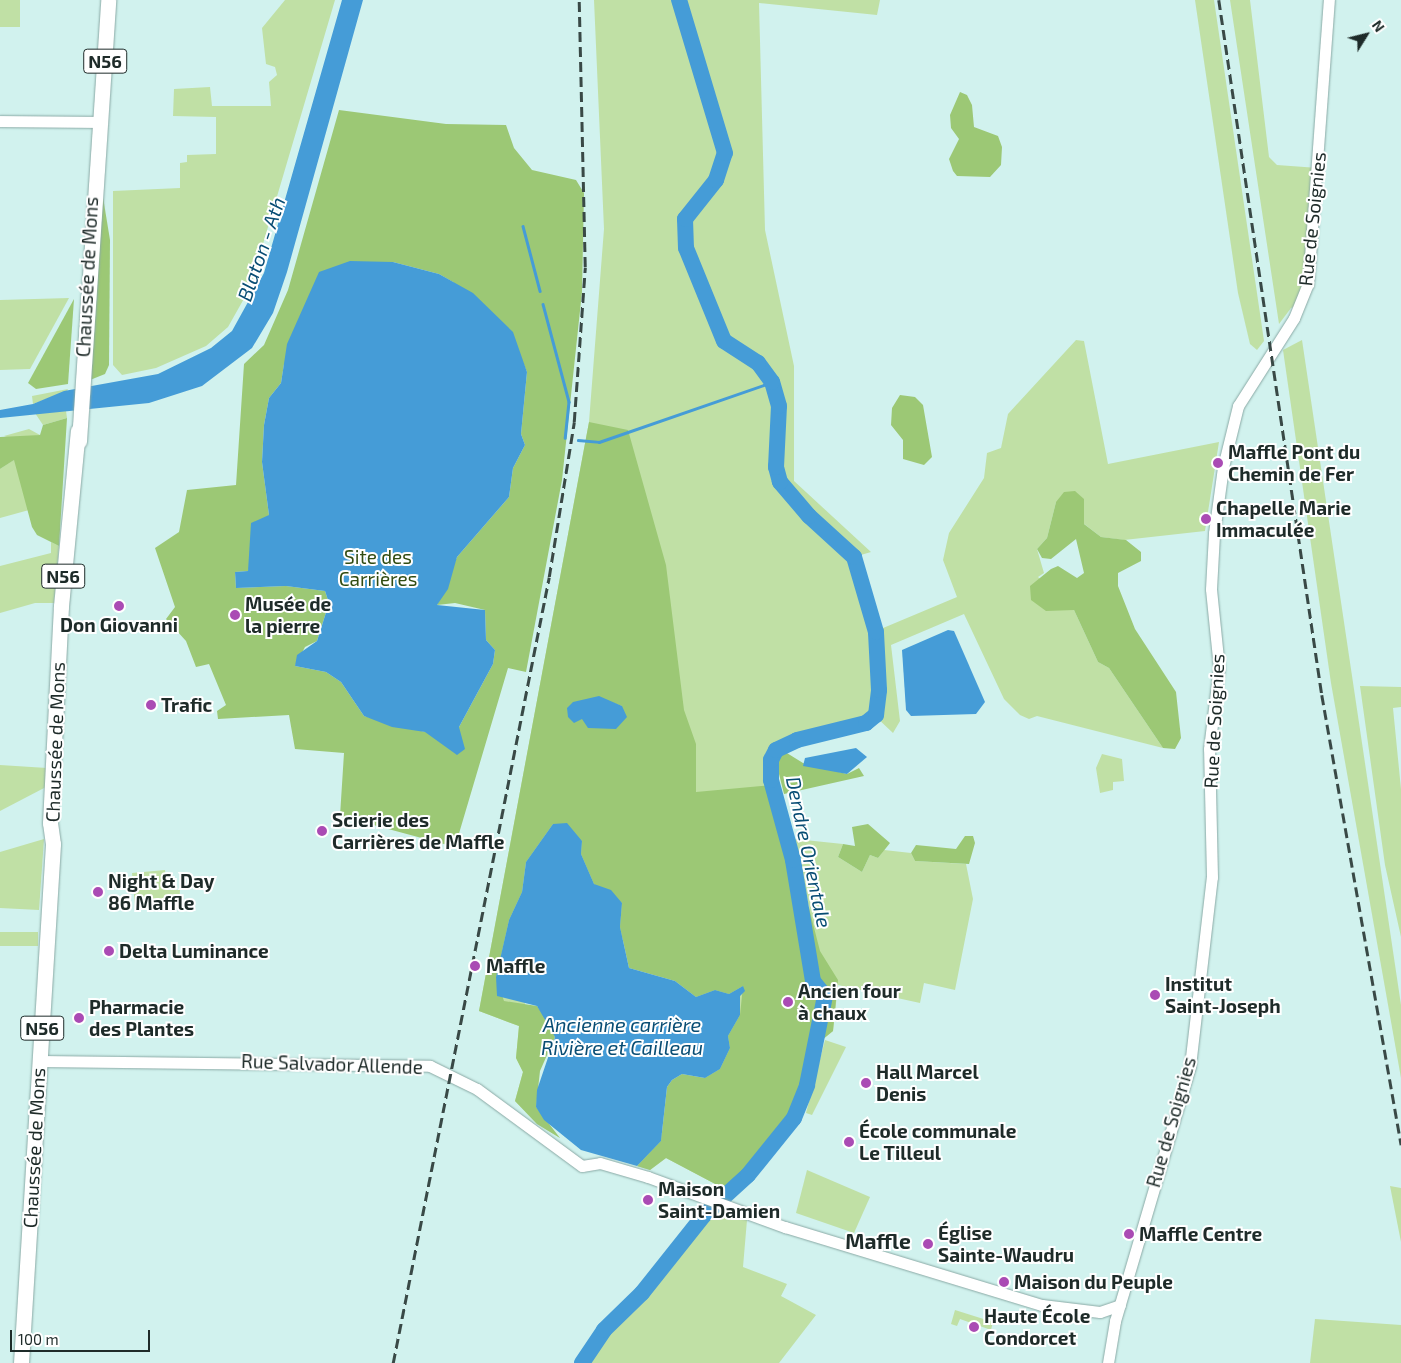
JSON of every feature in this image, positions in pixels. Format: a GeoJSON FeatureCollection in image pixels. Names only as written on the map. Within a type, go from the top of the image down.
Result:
{"type":"FeatureCollection","features":[{"type":"Feature","properties":{"kind":"main road","name":"Chaussée de Mons"},"geometry":{"type":"LineString","coordinates":[[97,122],[94,89],[100,0]]}},
{"type":"Feature","properties":{"kind":"main road","name":"Chaussée de Mons"},"geometry":{"type":"LineString","coordinates":[[21,1363],[53,844],[62,775],[78,431],[97,122],[108,0]]}},
{"type":"Feature","properties":{"kind":"street","name":"Rue de Soignies"},"geometry":{"type":"LineString","coordinates":[[1108,1363],[1115,1321],[1190,1066],[1212,877],[1209,749],[1219,668],[1210,589],[1214,533],[1238,406],[1294,318],[1308,284],[1329,0]]}},
{"type":"Feature","properties":{"kind":"street"},"geometry":{"type":"LineString","coordinates":[[0,121],[97,122]]}},
{"type":"Feature","properties":{"kind":"street","name":"Rue Salvador Allende"},"geometry":{"type":"LineString","coordinates":[[40,1061],[430,1066],[476,1089],[582,1166],[600,1163],[792,1229],[1056,1308],[1100,1312]]}},
{"type":"Feature","properties":{"kind":"street"},"geometry":{"type":"LineString","coordinates":[[1100,1312],[1120,1306]]}},
{"type":"Feature","properties":{"kind":"street"},"geometry":{"type":"LineString","coordinates":[[1100,1312],[1115,1321]]}},
{"type":"Feature","properties":{"kind":"green space"},"geometry":{"type":"Polygon","coordinates":[[[0,0],[20,0],[20,27],[0,27],[0,0]]]}},
{"type":"Feature","properties":{"kind":"green space"},"geometry":{"type":"Polygon","coordinates":[[[285,0],[335,0],[250,288],[228,327],[206,346],[156,368],[122,375],[113,365],[113,191],[180,188],[180,163],[187,162],[187,155],[216,154],[216,117],[173,116],[174,89],[210,87],[212,106],[271,106],[269,82],[277,75],[275,67],[266,64],[262,28],[285,0]]]}},
{"type":"Feature","properties":{"kind":"green space"},"geometry":{"type":"Polygon","coordinates":[[[594,0],[880,0],[877,15],[759,3],[765,230],[794,366],[794,481],[871,552],[854,557],[876,631],[957,597],[943,560],[949,533],[984,478],[987,453],[1001,448],[1008,414],[1076,340],[1084,341],[1108,464],[1219,442],[1205,531],[1124,540],[1101,537],[1056,502],[1047,538],[1037,549],[1044,573],[1038,577],[1074,610],[1098,662],[1109,668],[1163,748],[1037,716],[1029,719],[1020,715],[1004,699],[964,614],[891,645],[900,721],[893,733],[875,716],[866,723],[797,740],[776,750],[771,780],[801,903],[809,908],[795,839],[843,844],[838,857],[862,872],[870,855],[878,858],[884,850],[911,853],[915,861],[966,864],[973,899],[955,990],[924,983],[920,1003],[838,985],[833,1031],[817,1044],[794,1118],[748,1175],[723,1196],[715,1195],[719,1186],[666,1158],[650,1170],[637,1166],[705,1078],[696,997],[526,862],[522,892],[525,1005],[544,1120],[560,1138],[537,1124],[515,1101],[523,1072],[516,1058],[519,1026],[479,1011],[589,422],[604,229],[594,0]]]}},
{"type":"Feature","properties":{"kind":"green space"},"geometry":{"type":"Polygon","coordinates":[[[1195,0],[1214,0],[1264,341],[1257,350],[1250,344],[1238,293],[1195,0]]]}},
{"type":"Feature","properties":{"kind":"green space"},"geometry":{"type":"Polygon","coordinates":[[[1230,0],[1250,0],[1269,157],[1277,165],[1318,168],[1302,303],[1291,308],[1279,324],[1230,0]]]}},
{"type":"Feature","properties":{"kind":"green space"},"geometry":{"type":"Polygon","coordinates":[[[960,92],[967,95],[972,105],[974,127],[998,136],[1002,147],[1001,165],[990,177],[957,176],[953,171],[949,159],[959,139],[951,128],[950,115],[960,92]]]}},
{"type":"Feature","properties":{"kind":"green space"},"geometry":{"type":"Polygon","coordinates":[[[339,110],[446,124],[506,125],[514,148],[532,170],[576,180],[584,193],[582,292],[562,480],[526,672],[508,668],[455,847],[340,816],[344,753],[295,749],[289,715],[218,719],[217,711],[226,705],[209,664],[196,667],[186,641],[166,619],[175,607],[155,548],[179,532],[187,490],[236,485],[244,364],[264,345],[288,290],[339,110]],[[393,262],[371,263],[284,364],[281,383],[269,398],[264,425],[262,462],[269,515],[248,571],[235,572],[236,588],[286,586],[325,591],[329,603],[317,641],[305,647],[295,666],[326,672],[341,682],[364,716],[425,732],[459,727],[493,664],[495,650],[486,640],[485,610],[455,603],[437,605],[457,557],[509,497],[513,468],[525,445],[521,434],[527,372],[519,353],[453,282],[439,274],[393,262]]]}},
{"type":"Feature","properties":{"kind":"green space"},"geometry":{"type":"Polygon","coordinates":[[[102,191],[110,240],[109,365],[105,374],[90,380],[102,191]]]}},
{"type":"Feature","properties":{"kind":"green space"},"geometry":{"type":"Polygon","coordinates":[[[69,298],[30,369],[0,370],[0,300],[69,298]]]}},
{"type":"Feature","properties":{"kind":"green space"},"geometry":{"type":"Polygon","coordinates":[[[74,299],[68,384],[36,389],[28,383],[74,299]]]}},
{"type":"Feature","properties":{"kind":"green space"},"geometry":{"type":"Polygon","coordinates":[[[1302,340],[1401,1005],[1401,1078],[1331,683],[1283,350],[1302,340]]]}},
{"type":"Feature","properties":{"kind":"green space"},"geometry":{"type":"Polygon","coordinates":[[[68,389],[67,391],[33,404],[32,396],[68,389]]]}},
{"type":"Feature","properties":{"kind":"green space"},"geometry":{"type":"Polygon","coordinates":[[[900,395],[915,397],[923,405],[932,457],[924,465],[903,459],[903,440],[891,425],[892,408],[900,395]]]}},
{"type":"Feature","properties":{"kind":"green space"},"geometry":{"type":"Polygon","coordinates":[[[66,411],[67,418],[43,425],[35,413],[66,411]]]}},
{"type":"Feature","properties":{"kind":"green space"},"geometry":{"type":"Polygon","coordinates":[[[67,418],[59,546],[37,535],[32,527],[14,460],[0,469],[0,437],[40,435],[43,425],[67,418]]]}},
{"type":"Feature","properties":{"kind":"green space"},"geometry":{"type":"Polygon","coordinates":[[[589,422],[628,430],[666,565],[684,710],[696,744],[696,792],[772,785],[800,902],[809,908],[820,951],[838,980],[833,1031],[817,1044],[794,1118],[748,1175],[723,1196],[715,1195],[719,1186],[666,1158],[650,1170],[637,1166],[661,1141],[667,1087],[672,1080],[682,1074],[705,1078],[720,1069],[730,1048],[728,1036],[740,1015],[743,986],[729,994],[715,990],[696,997],[675,981],[629,968],[620,927],[622,903],[594,884],[581,854],[582,841],[553,824],[526,862],[522,892],[509,920],[496,978],[504,1001],[537,1006],[549,1022],[555,1037],[540,1071],[536,1107],[560,1138],[537,1124],[515,1101],[523,1072],[516,1058],[519,1026],[479,1011],[589,422]],[[573,702],[582,719],[622,706],[611,702],[573,702]]]}},
{"type":"Feature","properties":{"kind":"green space"},"geometry":{"type":"Polygon","coordinates":[[[29,429],[40,435],[15,440],[4,436],[29,429]]]}},
{"type":"Feature","properties":{"kind":"green space"},"geometry":{"type":"Polygon","coordinates":[[[15,459],[29,510],[0,518],[0,469],[15,459]]]}},
{"type":"Feature","properties":{"kind":"green space"},"geometry":{"type":"Polygon","coordinates":[[[1075,491],[1084,499],[1084,524],[1101,537],[1126,540],[1141,552],[1141,561],[1118,573],[1118,586],[1135,629],[1176,692],[1181,738],[1175,749],[1163,748],[1109,668],[1098,662],[1074,610],[1046,611],[1031,600],[1030,586],[1051,569],[1058,566],[1077,578],[1084,573],[1076,539],[1051,559],[1042,558],[1037,549],[1047,538],[1056,502],[1064,492],[1075,491]]]}},
{"type":"Feature","properties":{"kind":"green space"},"geometry":{"type":"Polygon","coordinates":[[[51,542],[59,546],[54,603],[35,603],[0,613],[0,566],[51,553],[51,542]]]}},
{"type":"Feature","properties":{"kind":"green space"},"geometry":{"type":"Polygon","coordinates":[[[1360,686],[1401,687],[1401,707],[1393,708],[1401,789],[1401,937],[1385,865],[1360,686]]]}},
{"type":"Feature","properties":{"kind":"green space"},"geometry":{"type":"Polygon","coordinates":[[[782,750],[803,763],[847,774],[859,768],[864,776],[784,794],[775,758],[782,750]]]}},
{"type":"Feature","properties":{"kind":"green space"},"geometry":{"type":"Polygon","coordinates":[[[1102,754],[1122,759],[1124,781],[1113,782],[1113,790],[1100,793],[1096,768],[1102,754]]]}},
{"type":"Feature","properties":{"kind":"green space"},"geometry":{"type":"Polygon","coordinates":[[[0,765],[47,768],[46,787],[0,811],[0,765]]]}},
{"type":"Feature","properties":{"kind":"green space"},"geometry":{"type":"Polygon","coordinates":[[[868,824],[890,843],[878,858],[870,855],[862,872],[838,857],[843,844],[855,846],[852,827],[868,824]]]}},
{"type":"Feature","properties":{"kind":"green space"},"geometry":{"type":"Polygon","coordinates":[[[965,836],[973,836],[975,843],[969,864],[915,861],[911,853],[916,845],[956,849],[965,836]]]}},
{"type":"Feature","properties":{"kind":"green space"},"geometry":{"type":"Polygon","coordinates":[[[44,839],[39,910],[0,908],[0,852],[44,839]]]}},
{"type":"Feature","properties":{"kind":"green space"},"geometry":{"type":"Polygon","coordinates":[[[165,870],[167,890],[180,890],[179,906],[135,906],[132,873],[165,870]]]}},
{"type":"Feature","properties":{"kind":"green space"},"geometry":{"type":"Polygon","coordinates":[[[0,932],[38,932],[38,946],[0,946],[0,932]]]}},
{"type":"Feature","properties":{"kind":"green space"},"geometry":{"type":"Polygon","coordinates":[[[825,1040],[846,1047],[812,1115],[806,1113],[825,1040]]]}},
{"type":"Feature","properties":{"kind":"green space"},"geometry":{"type":"Polygon","coordinates":[[[807,1170],[870,1197],[854,1233],[796,1213],[807,1170]]]}},
{"type":"Feature","properties":{"kind":"green space"},"geometry":{"type":"Polygon","coordinates":[[[1390,1186],[1401,1188],[1401,1242],[1390,1186]]]}},
{"type":"Feature","properties":{"kind":"green space"},"geometry":{"type":"Polygon","coordinates":[[[714,1209],[747,1220],[743,1267],[787,1284],[781,1296],[816,1315],[779,1363],[582,1363],[604,1330],[714,1209]]]}},
{"type":"Feature","properties":{"kind":"green space"},"geometry":{"type":"Polygon","coordinates":[[[955,1310],[993,1322],[991,1330],[960,1319],[957,1326],[951,1324],[955,1310]]]}},
{"type":"Feature","properties":{"kind":"green space"},"geometry":{"type":"Polygon","coordinates":[[[1315,1319],[1401,1325],[1401,1363],[1310,1363],[1315,1319]]]}},
{"type":"Feature","properties":{"kind":"water"},"geometry":{"type":"Polygon","coordinates":[[[342,0],[363,0],[287,272],[273,313],[252,348],[202,386],[149,403],[0,418],[0,410],[33,404],[64,391],[158,374],[211,348],[232,331],[264,273],[342,0]]]}},
{"type":"Feature","properties":{"kind":"water"},"geometry":{"type":"Polygon","coordinates":[[[350,261],[393,262],[439,274],[473,293],[513,332],[527,372],[521,434],[525,445],[513,468],[509,497],[457,557],[448,589],[437,605],[485,610],[486,640],[495,650],[493,664],[459,727],[465,749],[457,755],[425,732],[392,727],[364,716],[341,682],[326,672],[295,666],[297,655],[317,641],[329,603],[325,591],[286,586],[236,588],[235,572],[248,571],[251,523],[269,515],[262,462],[264,425],[269,398],[281,383],[287,344],[319,272],[350,261]]]}},
{"type":"Feature","properties":{"kind":"water"},"geometry":{"type":"Polygon","coordinates":[[[948,630],[954,631],[985,702],[976,714],[911,716],[906,710],[902,650],[948,630]]]}},
{"type":"Feature","properties":{"kind":"water"},"geometry":{"type":"Polygon","coordinates":[[[599,696],[622,706],[627,717],[616,729],[588,728],[582,719],[574,723],[568,717],[567,708],[573,702],[599,696]]]}},
{"type":"Feature","properties":{"kind":"water"},"geometry":{"type":"Polygon","coordinates":[[[856,748],[867,757],[847,774],[803,766],[805,758],[856,748]]]}},
{"type":"Feature","properties":{"kind":"water","name":"Ancienne carrière Rivière et Cailleau"},"geometry":{"type":"Polygon","coordinates":[[[567,823],[582,841],[581,854],[594,884],[611,890],[622,903],[620,927],[629,968],[675,981],[696,997],[715,990],[729,994],[743,986],[745,991],[740,996],[740,1015],[728,1036],[730,1048],[720,1069],[705,1078],[682,1074],[672,1080],[667,1087],[661,1141],[637,1166],[581,1150],[544,1120],[536,1107],[537,1090],[555,1037],[537,1006],[497,996],[496,977],[509,920],[522,892],[526,862],[553,824],[567,823]]]}},
{"type":"Feature","properties":{"kind":"waterway","name":"Dendre Orientale"},"geometry":{"type":"LineString","coordinates":[[582,1363],[604,1330],[642,1293],[704,1215],[748,1175],[794,1118],[807,1085],[825,996],[813,981],[793,860],[771,780],[771,760],[776,750],[797,740],[866,723],[876,715],[879,690],[876,632],[854,557],[809,516],[780,482],[776,467],[779,406],[772,382],[758,363],[724,341],[686,248],[685,219],[716,180],[725,153],[679,0]]}},
{"type":"Feature","properties":{"kind":"waterway"},"geometry":{"type":"LineString","coordinates":[[523,226],[540,291]]}},
{"type":"Feature","properties":{"kind":"waterway"},"geometry":{"type":"LineString","coordinates":[[543,304],[569,402],[565,438]]}},
{"type":"Feature","properties":{"kind":"waterway"},"geometry":{"type":"LineString","coordinates":[[578,440],[599,442],[772,382]]}},
{"type":"Feature","properties":{"kind":"railway"},"geometry":{"type":"LineString","coordinates":[[393,1363],[549,577],[574,422],[585,267],[579,0]]}},
{"type":"Feature","properties":{"kind":"railway"},"geometry":{"type":"LineString","coordinates":[[1219,0],[1322,695],[1401,1145]]}},
{"type":"Feature","properties":{"kind":"place","name":"Maffle Pont du Chemin de Fer"},"geometry":{"type":"Point","coordinates":[1218,463]}},
{"type":"Feature","properties":{"kind":"place","name":"Chapelle Marie Immaculée"},"geometry":{"type":"Point","coordinates":[1206,519]}},
{"type":"Feature","properties":{"kind":"place","name":"Don Giovanni"},"geometry":{"type":"Point","coordinates":[119,606]}},
{"type":"Feature","properties":{"kind":"place","name":"Musée de la pierre"},"geometry":{"type":"Point","coordinates":[235,615]}},
{"type":"Feature","properties":{"kind":"place","name":"Trafic"},"geometry":{"type":"Point","coordinates":[151,705]}},
{"type":"Feature","properties":{"kind":"place","name":"Scierie des Carrières de Maffle"},"geometry":{"type":"Point","coordinates":[322,831]}},
{"type":"Feature","properties":{"kind":"place","name":"Night & Day 86 Maffle"},"geometry":{"type":"Point","coordinates":[98,892]}},
{"type":"Feature","properties":{"kind":"place","name":"Delta Luminance"},"geometry":{"type":"Point","coordinates":[109,951]}},
{"type":"Feature","properties":{"kind":"place","name":"Maffle"},"geometry":{"type":"Point","coordinates":[475,966]}},
{"type":"Feature","properties":{"kind":"place","name":"Institut Saint-Joseph"},"geometry":{"type":"Point","coordinates":[1155,995]}},
{"type":"Feature","properties":{"kind":"place","name":"Ancien four à chaux"},"geometry":{"type":"Point","coordinates":[788,1002]}},
{"type":"Feature","properties":{"kind":"place","name":"Pharmacie des Plantes"},"geometry":{"type":"Point","coordinates":[79,1018]}},
{"type":"Feature","properties":{"kind":"place","name":"Hall Marcel Denis"},"geometry":{"type":"Point","coordinates":[866,1083]}},
{"type":"Feature","properties":{"kind":"place","name":"École communale Le Tilleul"},"geometry":{"type":"Point","coordinates":[849,1142]}},
{"type":"Feature","properties":{"kind":"place","name":"Maison Saint-Damien"},"geometry":{"type":"Point","coordinates":[648,1200]}},
{"type":"Feature","properties":{"kind":"place","name":"Maffle Centre"},"geometry":{"type":"Point","coordinates":[1129,1234]}},
{"type":"Feature","properties":{"kind":"place","name":"Église Sainte-Waudru"},"geometry":{"type":"Point","coordinates":[928,1244]}},
{"type":"Feature","properties":{"kind":"place","name":"Maison du Peuple"},"geometry":{"type":"Point","coordinates":[1004,1282]}},
{"type":"Feature","properties":{"kind":"place","name":"Haute École Condorcet"},"geometry":{"type":"Point","coordinates":[974,1327]}},
{"type":"Feature","properties":{"kind":"district","name":"Maffle"},"geometry":{"type":"Point","coordinates":[878,1241]}},
{"type":"Feature","properties":{"kind":"water label","name":"Blaton - Ath"},"geometry":{"type":"Point","coordinates":[261,249]}},
{"type":"Feature","properties":{"kind":"park label","name":"Site des Carrières"},"geometry":{"type":"Point","coordinates":[378,568]}}]}
